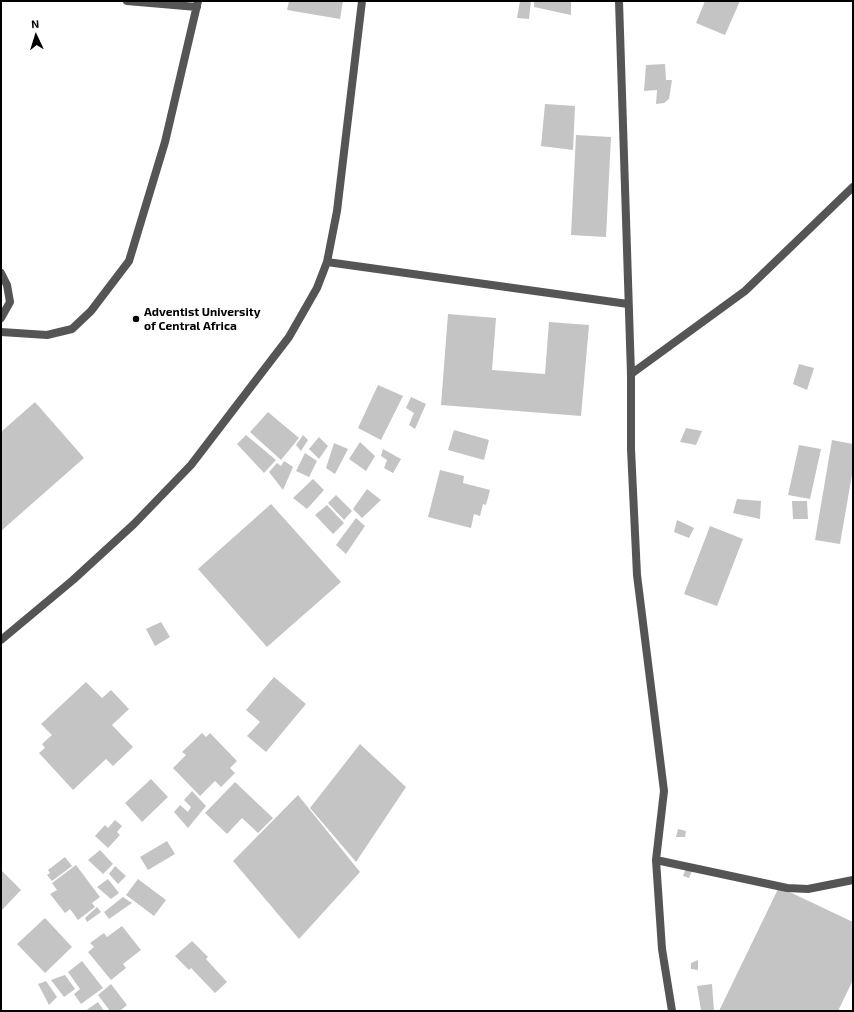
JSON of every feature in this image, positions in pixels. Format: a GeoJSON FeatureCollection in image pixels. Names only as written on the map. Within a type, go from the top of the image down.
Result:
{"type":"FeatureCollection","features":[{"type":"Feature","properties":{"kind":"street"},"geometry":{"type":"LineString","coordinates":[[1,332],[47,335],[72,329],[91,311],[129,261],[165,142],[197,4],[126,1]]}},
{"type":"Feature","properties":{"kind":"street"},"geometry":{"type":"LineString","coordinates":[[1,640],[134,524],[190,465],[289,337],[317,288],[327,262],[337,211],[362,1]]}},
{"type":"Feature","properties":{"kind":"street"},"geometry":{"type":"LineString","coordinates":[[619,1],[631,374],[631,449],[637,575],[664,792],[656,860],[662,949],[672,1011]]}},
{"type":"Feature","properties":{"kind":"street"},"geometry":{"type":"LineString","coordinates":[[631,374],[745,291],[853,187]]}},
{"type":"Feature","properties":{"kind":"street"},"geometry":{"type":"LineString","coordinates":[[327,262],[628,304]]}},
{"type":"Feature","properties":{"kind":"street"},"geometry":{"type":"LineString","coordinates":[[1,273],[6,285],[10,302],[1,318]]}},
{"type":"Feature","properties":{"kind":"street"},"geometry":{"type":"LineString","coordinates":[[656,860],[787,888],[808,889],[853,880]]}},
{"type":"Feature","properties":{"kind":"building"},"geometry":{"type":"Polygon","coordinates":[[[289,1],[343,1],[340,19],[287,10],[289,1]]]}},
{"type":"Feature","properties":{"kind":"building"},"geometry":{"type":"Polygon","coordinates":[[[520,1],[531,1],[529,19],[517,18],[520,1]]]}},
{"type":"Feature","properties":{"kind":"building"},"geometry":{"type":"Polygon","coordinates":[[[534,1],[571,1],[571,15],[534,7],[534,1]]]}},
{"type":"Feature","properties":{"kind":"building"},"geometry":{"type":"Polygon","coordinates":[[[705,1],[740,1],[725,35],[696,23],[705,1]]]}},
{"type":"Feature","properties":{"kind":"building"},"geometry":{"type":"Polygon","coordinates":[[[665,64],[666,80],[672,80],[669,99],[664,103],[656,104],[657,90],[644,91],[646,65],[665,64]]]}},
{"type":"Feature","properties":{"kind":"building"},"geometry":{"type":"Polygon","coordinates":[[[545,104],[575,106],[573,150],[541,146],[545,104]]]}},
{"type":"Feature","properties":{"kind":"building"},"geometry":{"type":"Polygon","coordinates":[[[576,135],[611,137],[606,237],[571,235],[576,135]]]}},
{"type":"Feature","properties":{"kind":"building"},"geometry":{"type":"Polygon","coordinates":[[[448,314],[496,318],[492,370],[545,374],[549,322],[589,325],[581,416],[441,405],[448,314]]]}},
{"type":"Feature","properties":{"kind":"building"},"geometry":{"type":"Polygon","coordinates":[[[799,364],[814,368],[807,390],[793,384],[799,364]]]}},
{"type":"Feature","properties":{"kind":"building"},"geometry":{"type":"Polygon","coordinates":[[[378,385],[403,396],[381,440],[358,428],[378,385]]]}},
{"type":"Feature","properties":{"kind":"building"},"geometry":{"type":"Polygon","coordinates":[[[411,397],[426,404],[415,429],[409,425],[414,413],[406,408],[411,397]]]}},
{"type":"Feature","properties":{"kind":"building"},"geometry":{"type":"Polygon","coordinates":[[[35,402],[84,458],[1,531],[1,432],[35,402]]]}},
{"type":"Feature","properties":{"kind":"building"},"geometry":{"type":"Polygon","coordinates":[[[268,412],[299,438],[281,460],[250,432],[268,412]]]}},
{"type":"Feature","properties":{"kind":"building"},"geometry":{"type":"Polygon","coordinates":[[[686,428],[702,431],[696,445],[680,442],[686,428]]]}},
{"type":"Feature","properties":{"kind":"building"},"geometry":{"type":"Polygon","coordinates":[[[454,430],[489,440],[484,460],[448,450],[454,430]]]}},
{"type":"Feature","properties":{"kind":"building"},"geometry":{"type":"Polygon","coordinates":[[[246,435],[276,460],[264,473],[237,444],[246,435]]]}},
{"type":"Feature","properties":{"kind":"building"},"geometry":{"type":"Polygon","coordinates":[[[303,435],[308,440],[301,451],[296,445],[303,435]]]}},
{"type":"Feature","properties":{"kind":"building"},"geometry":{"type":"Polygon","coordinates":[[[319,437],[328,446],[319,459],[309,449],[319,437]]]}},
{"type":"Feature","properties":{"kind":"building"},"geometry":{"type":"Polygon","coordinates":[[[832,440],[853,444],[853,469],[840,544],[815,540],[832,440]]]}},
{"type":"Feature","properties":{"kind":"building"},"geometry":{"type":"Polygon","coordinates":[[[360,442],[375,456],[366,471],[349,459],[360,442]]]}},
{"type":"Feature","properties":{"kind":"building"},"geometry":{"type":"Polygon","coordinates":[[[334,443],[348,449],[335,474],[326,468],[334,443]]]}},
{"type":"Feature","properties":{"kind":"building"},"geometry":{"type":"Polygon","coordinates":[[[799,445],[821,449],[810,499],[788,495],[799,445]]]}},
{"type":"Feature","properties":{"kind":"building"},"geometry":{"type":"Polygon","coordinates":[[[383,449],[401,459],[393,473],[384,468],[387,460],[381,456],[383,449]]]}},
{"type":"Feature","properties":{"kind":"building"},"geometry":{"type":"Polygon","coordinates":[[[305,453],[317,461],[309,477],[296,471],[305,453]]]}},
{"type":"Feature","properties":{"kind":"building"},"geometry":{"type":"Polygon","coordinates":[[[284,461],[293,467],[283,490],[269,472],[277,463],[281,466],[284,461]]]}},
{"type":"Feature","properties":{"kind":"building"},"geometry":{"type":"Polygon","coordinates":[[[440,470],[464,476],[463,483],[490,490],[486,505],[483,504],[480,516],[474,514],[471,528],[428,517],[440,470]]]}},
{"type":"Feature","properties":{"kind":"building"},"geometry":{"type":"Polygon","coordinates":[[[313,479],[324,490],[307,509],[293,498],[313,479]]]}},
{"type":"Feature","properties":{"kind":"building"},"geometry":{"type":"Polygon","coordinates":[[[367,489],[381,500],[362,518],[353,509],[367,489]]]}},
{"type":"Feature","properties":{"kind":"building"},"geometry":{"type":"Polygon","coordinates":[[[336,495],[352,511],[344,520],[328,503],[336,495]]]}},
{"type":"Feature","properties":{"kind":"building"},"geometry":{"type":"Polygon","coordinates":[[[737,499],[761,501],[760,519],[733,513],[737,499]]]}},
{"type":"Feature","properties":{"kind":"building"},"geometry":{"type":"Polygon","coordinates":[[[792,501],[807,501],[808,519],[793,519],[792,501]]]}},
{"type":"Feature","properties":{"kind":"building"},"geometry":{"type":"Polygon","coordinates":[[[271,504],[341,582],[267,647],[198,569],[271,504]]]}},
{"type":"Feature","properties":{"kind":"building"},"geometry":{"type":"Polygon","coordinates":[[[327,505],[344,523],[333,534],[315,515],[327,505]]]}},
{"type":"Feature","properties":{"kind":"building"},"geometry":{"type":"Polygon","coordinates":[[[356,518],[365,526],[346,554],[336,545],[356,518]]]}},
{"type":"Feature","properties":{"kind":"building"},"geometry":{"type":"Polygon","coordinates":[[[677,520],[694,528],[689,538],[674,532],[677,520]]]}},
{"type":"Feature","properties":{"kind":"building"},"geometry":{"type":"Polygon","coordinates":[[[710,526],[743,539],[717,606],[684,594],[710,526]]]}},
{"type":"Feature","properties":{"kind":"building"},"geometry":{"type":"Polygon","coordinates":[[[161,622],[170,637],[155,646],[146,629],[161,622]]]}},
{"type":"Feature","properties":{"kind":"building"},"geometry":{"type":"Polygon","coordinates":[[[274,677],[306,704],[266,752],[247,736],[260,722],[246,710],[274,677]]]}},
{"type":"Feature","properties":{"kind":"building"},"geometry":{"type":"Polygon","coordinates":[[[86,682],[102,698],[111,690],[129,709],[112,725],[133,747],[113,766],[106,759],[73,790],[39,753],[45,748],[42,744],[52,735],[41,724],[86,682]]]}},
{"type":"Feature","properties":{"kind":"building"},"geometry":{"type":"Polygon","coordinates":[[[202,733],[206,737],[210,733],[237,761],[230,768],[235,773],[221,787],[215,781],[200,796],[173,768],[186,755],[182,752],[202,733]]]}},
{"type":"Feature","properties":{"kind":"building"},"geometry":{"type":"Polygon","coordinates":[[[360,744],[406,787],[356,862],[310,808],[360,744]]]}},
{"type":"Feature","properties":{"kind":"building"},"geometry":{"type":"Polygon","coordinates":[[[151,779],[168,797],[142,822],[125,803],[151,779]]]}},
{"type":"Feature","properties":{"kind":"building"},"geometry":{"type":"Polygon","coordinates":[[[235,782],[273,818],[258,833],[242,818],[227,834],[205,813],[235,782]]]}},
{"type":"Feature","properties":{"kind":"building"},"geometry":{"type":"Polygon","coordinates":[[[192,791],[206,806],[188,828],[174,812],[180,805],[188,812],[191,807],[184,800],[192,791]]]}},
{"type":"Feature","properties":{"kind":"building"},"geometry":{"type":"Polygon","coordinates":[[[298,795],[360,872],[299,939],[233,861],[298,795]]]}},
{"type":"Feature","properties":{"kind":"building"},"geometry":{"type":"Polygon","coordinates":[[[115,820],[122,826],[117,832],[120,835],[108,848],[95,836],[105,825],[108,828],[115,820]]]}},
{"type":"Feature","properties":{"kind":"building"},"geometry":{"type":"Polygon","coordinates":[[[678,829],[686,831],[685,837],[676,837],[678,829]]]}},
{"type":"Feature","properties":{"kind":"building"},"geometry":{"type":"Polygon","coordinates":[[[167,841],[175,854],[148,870],[140,857],[167,841]]]}},
{"type":"Feature","properties":{"kind":"building"},"geometry":{"type":"Polygon","coordinates":[[[100,850],[113,864],[103,874],[88,860],[100,850]]]}},
{"type":"Feature","properties":{"kind":"building"},"geometry":{"type":"Polygon","coordinates":[[[65,857],[72,866],[52,881],[47,875],[50,873],[48,870],[65,857]]]}},
{"type":"Feature","properties":{"kind":"building"},"geometry":{"type":"Polygon","coordinates":[[[76,865],[100,897],[92,903],[95,907],[78,920],[70,909],[65,913],[50,894],[57,890],[52,883],[76,865]]]}},
{"type":"Feature","properties":{"kind":"building"},"geometry":{"type":"Polygon","coordinates":[[[115,866],[126,876],[118,884],[109,874],[115,866]]]}},
{"type":"Feature","properties":{"kind":"building"},"geometry":{"type":"Polygon","coordinates":[[[686,868],[692,871],[689,878],[683,876],[686,868]]]}},
{"type":"Feature","properties":{"kind":"building"},"geometry":{"type":"Polygon","coordinates":[[[1,870],[21,890],[1,911],[1,870]]]}},
{"type":"Feature","properties":{"kind":"building"},"geometry":{"type":"Polygon","coordinates":[[[108,879],[119,893],[111,899],[97,887],[108,879]]]}},
{"type":"Feature","properties":{"kind":"building"},"geometry":{"type":"Polygon","coordinates":[[[138,879],[166,900],[154,916],[126,895],[138,879]]]}},
{"type":"Feature","properties":{"kind":"building"},"geometry":{"type":"Polygon","coordinates":[[[779,887],[853,922],[853,980],[838,1011],[719,1011],[779,887]]]}},
{"type":"Feature","properties":{"kind":"building"},"geometry":{"type":"Polygon","coordinates":[[[123,897],[132,903],[109,919],[104,912],[123,897]]]}},
{"type":"Feature","properties":{"kind":"building"},"geometry":{"type":"Polygon","coordinates":[[[97,907],[101,912],[87,922],[85,918],[97,907]]]}},
{"type":"Feature","properties":{"kind":"building"},"geometry":{"type":"Polygon","coordinates":[[[45,918],[72,947],[45,973],[17,944],[45,918]]]}},
{"type":"Feature","properties":{"kind":"building"},"geometry":{"type":"Polygon","coordinates":[[[122,926],[141,950],[123,964],[126,968],[111,980],[88,952],[94,947],[90,943],[104,933],[107,937],[122,926]]]}},
{"type":"Feature","properties":{"kind":"building"},"geometry":{"type":"Polygon","coordinates":[[[192,941],[208,957],[206,959],[227,982],[215,993],[191,968],[189,970],[175,956],[192,941]]]}},
{"type":"Feature","properties":{"kind":"building"},"geometry":{"type":"Polygon","coordinates":[[[698,960],[698,970],[691,969],[691,963],[698,960]]]}},
{"type":"Feature","properties":{"kind":"building"},"geometry":{"type":"Polygon","coordinates":[[[82,961],[103,988],[81,1004],[74,994],[80,989],[68,972],[82,961]]]}},
{"type":"Feature","properties":{"kind":"building"},"geometry":{"type":"Polygon","coordinates":[[[65,975],[75,989],[64,997],[51,980],[65,975]]]}},
{"type":"Feature","properties":{"kind":"building"},"geometry":{"type":"Polygon","coordinates":[[[46,981],[57,997],[49,1005],[38,984],[46,981]]]}},
{"type":"Feature","properties":{"kind":"building"},"geometry":{"type":"Polygon","coordinates":[[[111,984],[127,1005],[120,1011],[110,1011],[98,995],[111,984]]]}},
{"type":"Feature","properties":{"kind":"building"},"geometry":{"type":"Polygon","coordinates":[[[712,984],[714,1011],[701,1010],[697,986],[712,984]]]}},
{"type":"Feature","properties":{"kind":"building"},"geometry":{"type":"Polygon","coordinates":[[[98,1002],[104,1011],[85,1011],[98,1002]]]}},
{"type":"Feature","properties":{"kind":"place","name":"Adventist University of Central Africa"},"geometry":{"type":"Point","coordinates":[136,319]}}]}
